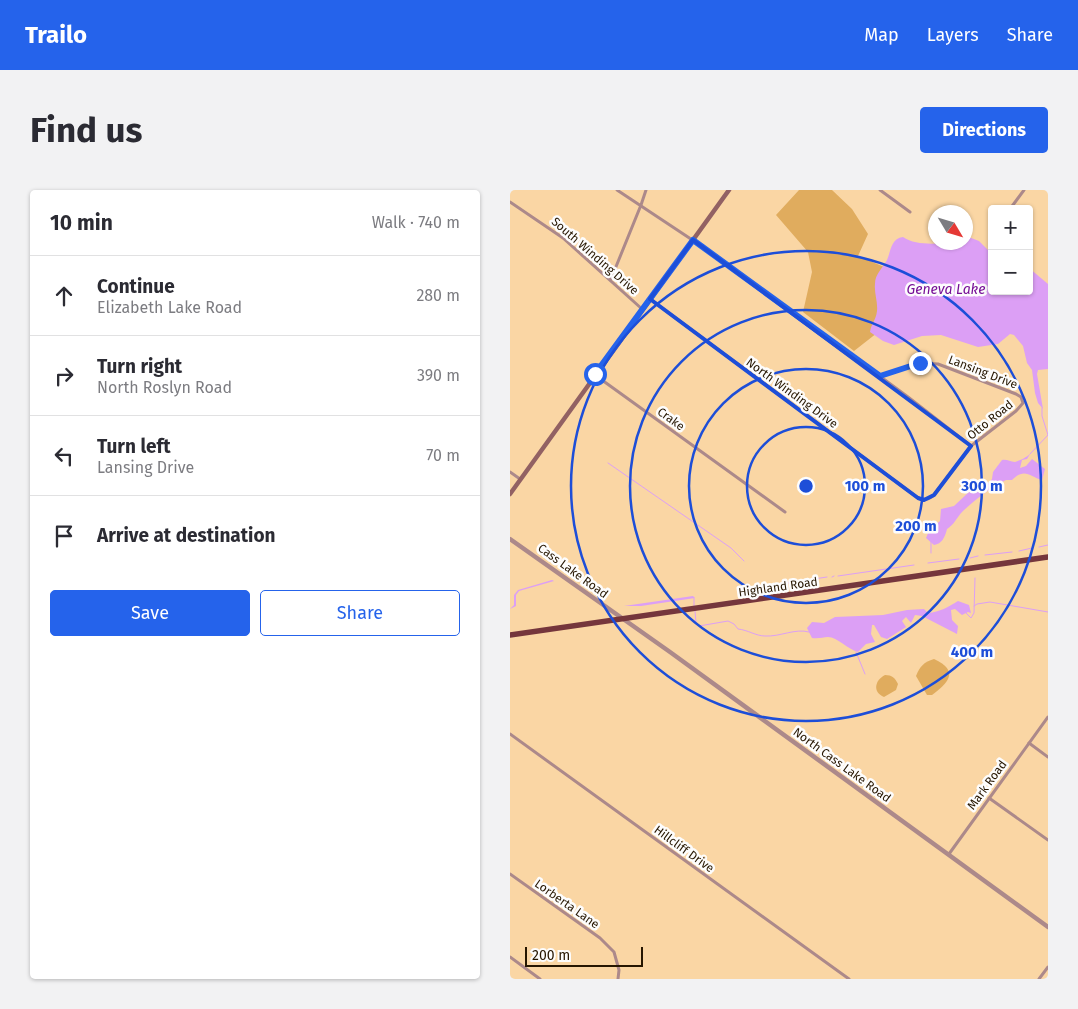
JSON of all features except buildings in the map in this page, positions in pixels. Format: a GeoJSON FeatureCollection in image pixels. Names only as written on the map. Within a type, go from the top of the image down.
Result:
{"type":"FeatureCollection","features":[{"type":"Feature","properties":{"kind":"highway","name":"Highland Road"},"geometry":{"type":"LineString","coordinates":[[510,635],[624,620],[1048,557]]}},
{"type":"Feature","properties":{"kind":"main road"},"geometry":{"type":"LineString","coordinates":[[510,494],[729,190]]}},
{"type":"Feature","properties":{"kind":"street"},"geometry":{"type":"LineString","coordinates":[[617,190],[693,240],[880,376],[971,446]]}},
{"type":"Feature","properties":{"kind":"street"},"geometry":{"type":"LineString","coordinates":[[611,279],[646,190]]}},
{"type":"Feature","properties":{"kind":"street"},"geometry":{"type":"LineString","coordinates":[[880,190],[910,212]]}},
{"type":"Feature","properties":{"kind":"street"},"geometry":{"type":"LineString","coordinates":[[1013,205],[1024,190]]}},
{"type":"Feature","properties":{"kind":"street","name":"South Winding Drive"},"geometry":{"type":"LineString","coordinates":[[510,202],[564,238],[642,309]]}},
{"type":"Feature","properties":{"kind":"street","name":"North Winding Drive"},"geometry":{"type":"LineString","coordinates":[[650,299],[918,498],[924,500]]}},
{"type":"Feature","properties":{"kind":"street","name":"Lansing Drive"},"geometry":{"type":"LineString","coordinates":[[880,376],[920,363],[938,364],[1021,397]]}},
{"type":"Feature","properties":{"kind":"street","name":"Crake"},"geometry":{"type":"LineString","coordinates":[[595,374],[785,512]]}},
{"type":"Feature","properties":{"kind":"street","name":"Otto Road"},"geometry":{"type":"LineString","coordinates":[[924,500],[930,499],[934,495],[971,446],[1016,411],[1023,403],[1021,397]]}},
{"type":"Feature","properties":{"kind":"street"},"geometry":{"type":"LineString","coordinates":[[510,472],[520,479]]}},
{"type":"Feature","properties":{"kind":"street","name":"Cass Lake Road"},"geometry":{"type":"LineString","coordinates":[[510,539],[624,620]]}},
{"type":"Feature","properties":{"kind":"street","name":"North Cass Lake Road"},"geometry":{"type":"LineString","coordinates":[[624,620],[1048,927]]}},
{"type":"Feature","properties":{"kind":"street","name":"Mark Road"},"geometry":{"type":"LineString","coordinates":[[949,854],[1048,717]]}},
{"type":"Feature","properties":{"kind":"street","name":"Hillcliff Drive"},"geometry":{"type":"LineString","coordinates":[[510,734],[849,979]]}},
{"type":"Feature","properties":{"kind":"street"},"geometry":{"type":"LineString","coordinates":[[1029,743],[1048,758]]}},
{"type":"Feature","properties":{"kind":"street"},"geometry":{"type":"LineString","coordinates":[[989,798],[1048,840]]}},
{"type":"Feature","properties":{"kind":"street","name":"Lorberta Lane"},"geometry":{"type":"LineString","coordinates":[[510,874],[600,938],[614,952],[619,970],[618,979]]}},
{"type":"Feature","properties":{"kind":"street"},"geometry":{"type":"LineString","coordinates":[[510,957],[540,979]]}},
{"type":"Feature","properties":{"kind":"street"},"geometry":{"type":"LineString","coordinates":[[1039,979],[1048,967]]}},
{"type":"Feature","properties":{"kind":"highlighted area"},"geometry":{"type":"Polygon","coordinates":[[[693,240],[971,446],[934,495],[924,500],[918,498],[650,299],[693,240]]]}},
{"type":"Feature","properties":{"kind":"shaded area"},"geometry":{"type":"Polygon","coordinates":[[[799,190],[832,190],[852,209],[868,234],[858,256],[889,269],[891,322],[854,351],[803,312],[812,272],[808,252],[776,215],[799,190]]]}},
{"type":"Feature","properties":{"kind":"shaded area"},"geometry":{"type":"Polygon","coordinates":[[[934,659],[947,668],[949,677],[947,682],[932,695],[927,695],[916,676],[923,665],[934,659]]]}},
{"type":"Feature","properties":{"kind":"shaded area"},"geometry":{"type":"Polygon","coordinates":[[[885,675],[893,677],[898,684],[896,690],[884,697],[880,695],[876,686],[885,675]]]}},
{"type":"Feature","properties":{"kind":"water","name":"Geneva Lake"},"geometry":{"type":"Polygon","coordinates":[[[903,237],[928,243],[928,250],[973,250],[973,239],[979,241],[988,250],[988,295],[1033,295],[1033,271],[1048,284],[1048,369],[1038,370],[1037,374],[1043,409],[1038,403],[1032,370],[1027,363],[1023,346],[1014,335],[1010,334],[998,344],[978,347],[941,335],[922,336],[894,345],[883,341],[870,332],[877,311],[875,280],[887,260],[894,242],[903,237]]]}},
{"type":"Feature","properties":{"kind":"water"},"geometry":{"type":"Polygon","coordinates":[[[1030,454],[1027,459],[1022,460],[1020,468],[1026,466],[1032,459],[1045,469],[1042,480],[1024,473],[1012,480],[1006,480],[983,494],[963,511],[947,529],[941,542],[934,545],[926,538],[929,531],[940,521],[941,509],[954,506],[970,491],[989,483],[993,472],[1002,460],[1015,462],[1030,454]]]}},
{"type":"Feature","properties":{"kind":"water"},"geometry":{"type":"Polygon","coordinates":[[[554,581],[519,591],[516,595],[516,606],[510,609],[514,605],[514,595],[518,590],[554,581]]]}},
{"type":"Feature","properties":{"kind":"water"},"geometry":{"type":"Polygon","coordinates":[[[693,596],[695,598],[641,606],[624,606],[693,596]]]}},
{"type":"Feature","properties":{"kind":"water"},"geometry":{"type":"Polygon","coordinates":[[[958,601],[969,605],[971,613],[968,612],[962,615],[955,609],[951,610],[952,620],[958,626],[957,634],[922,616],[915,615],[911,623],[906,617],[902,621],[906,627],[887,639],[881,637],[874,625],[872,625],[871,634],[875,642],[866,644],[858,652],[832,638],[812,638],[807,628],[812,622],[824,623],[835,617],[883,615],[924,609],[928,613],[944,609],[958,601]]]}},
{"type":"Feature","properties":{"kind":"waterway"},"geometry":{"type":"LineString","coordinates":[[1030,454],[1048,435],[1042,416],[1042,408]]}},
{"type":"Feature","properties":{"kind":"waterway"},"geometry":{"type":"LineString","coordinates":[[608,463],[731,548],[744,561]]}},
{"type":"Feature","properties":{"kind":"waterway"},"geometry":{"type":"LineString","coordinates":[[931,542],[931,553]]}},
{"type":"Feature","properties":{"kind":"waterway"},"geometry":{"type":"LineString","coordinates":[[1039,547],[1048,545]]}},
{"type":"Feature","properties":{"kind":"waterway"},"geometry":{"type":"LineString","coordinates":[[1019,551],[1032,548]]}},
{"type":"Feature","properties":{"kind":"waterway"},"geometry":{"type":"LineString","coordinates":[[985,555],[1012,552]]}},
{"type":"Feature","properties":{"kind":"waterway"},"geometry":{"type":"LineString","coordinates":[[970,558],[978,556]]}},
{"type":"Feature","properties":{"kind":"waterway"},"geometry":{"type":"LineString","coordinates":[[928,563],[959,559]]}},
{"type":"Feature","properties":{"kind":"waterway"},"geometry":{"type":"LineString","coordinates":[[838,576],[914,565]]}},
{"type":"Feature","properties":{"kind":"waterway"},"geometry":{"type":"LineString","coordinates":[[749,589],[827,577]]}},
{"type":"Feature","properties":{"kind":"waterway"},"geometry":{"type":"LineString","coordinates":[[966,613],[971,618],[974,613],[975,578]]}},
{"type":"Feature","properties":{"kind":"waterway"},"geometry":{"type":"LineString","coordinates":[[694,598],[694,607]]}},
{"type":"Feature","properties":{"kind":"waterway"},"geometry":{"type":"LineString","coordinates":[[974,606],[990,602],[1048,612]]}},
{"type":"Feature","properties":{"kind":"waterway"},"geometry":{"type":"LineString","coordinates":[[695,611],[696,623],[699,626],[728,621],[738,629],[762,636],[798,631],[809,632]]}},
{"type":"Feature","properties":{"kind":"waterway"},"geometry":{"type":"LineString","coordinates":[[856,652],[865,674]]}},
{"type":"Feature","properties":{"kind":"route"},"geometry":{"type":"LineString","coordinates":[[595,374],[693,240],[880,376],[920,363]]}}]}
